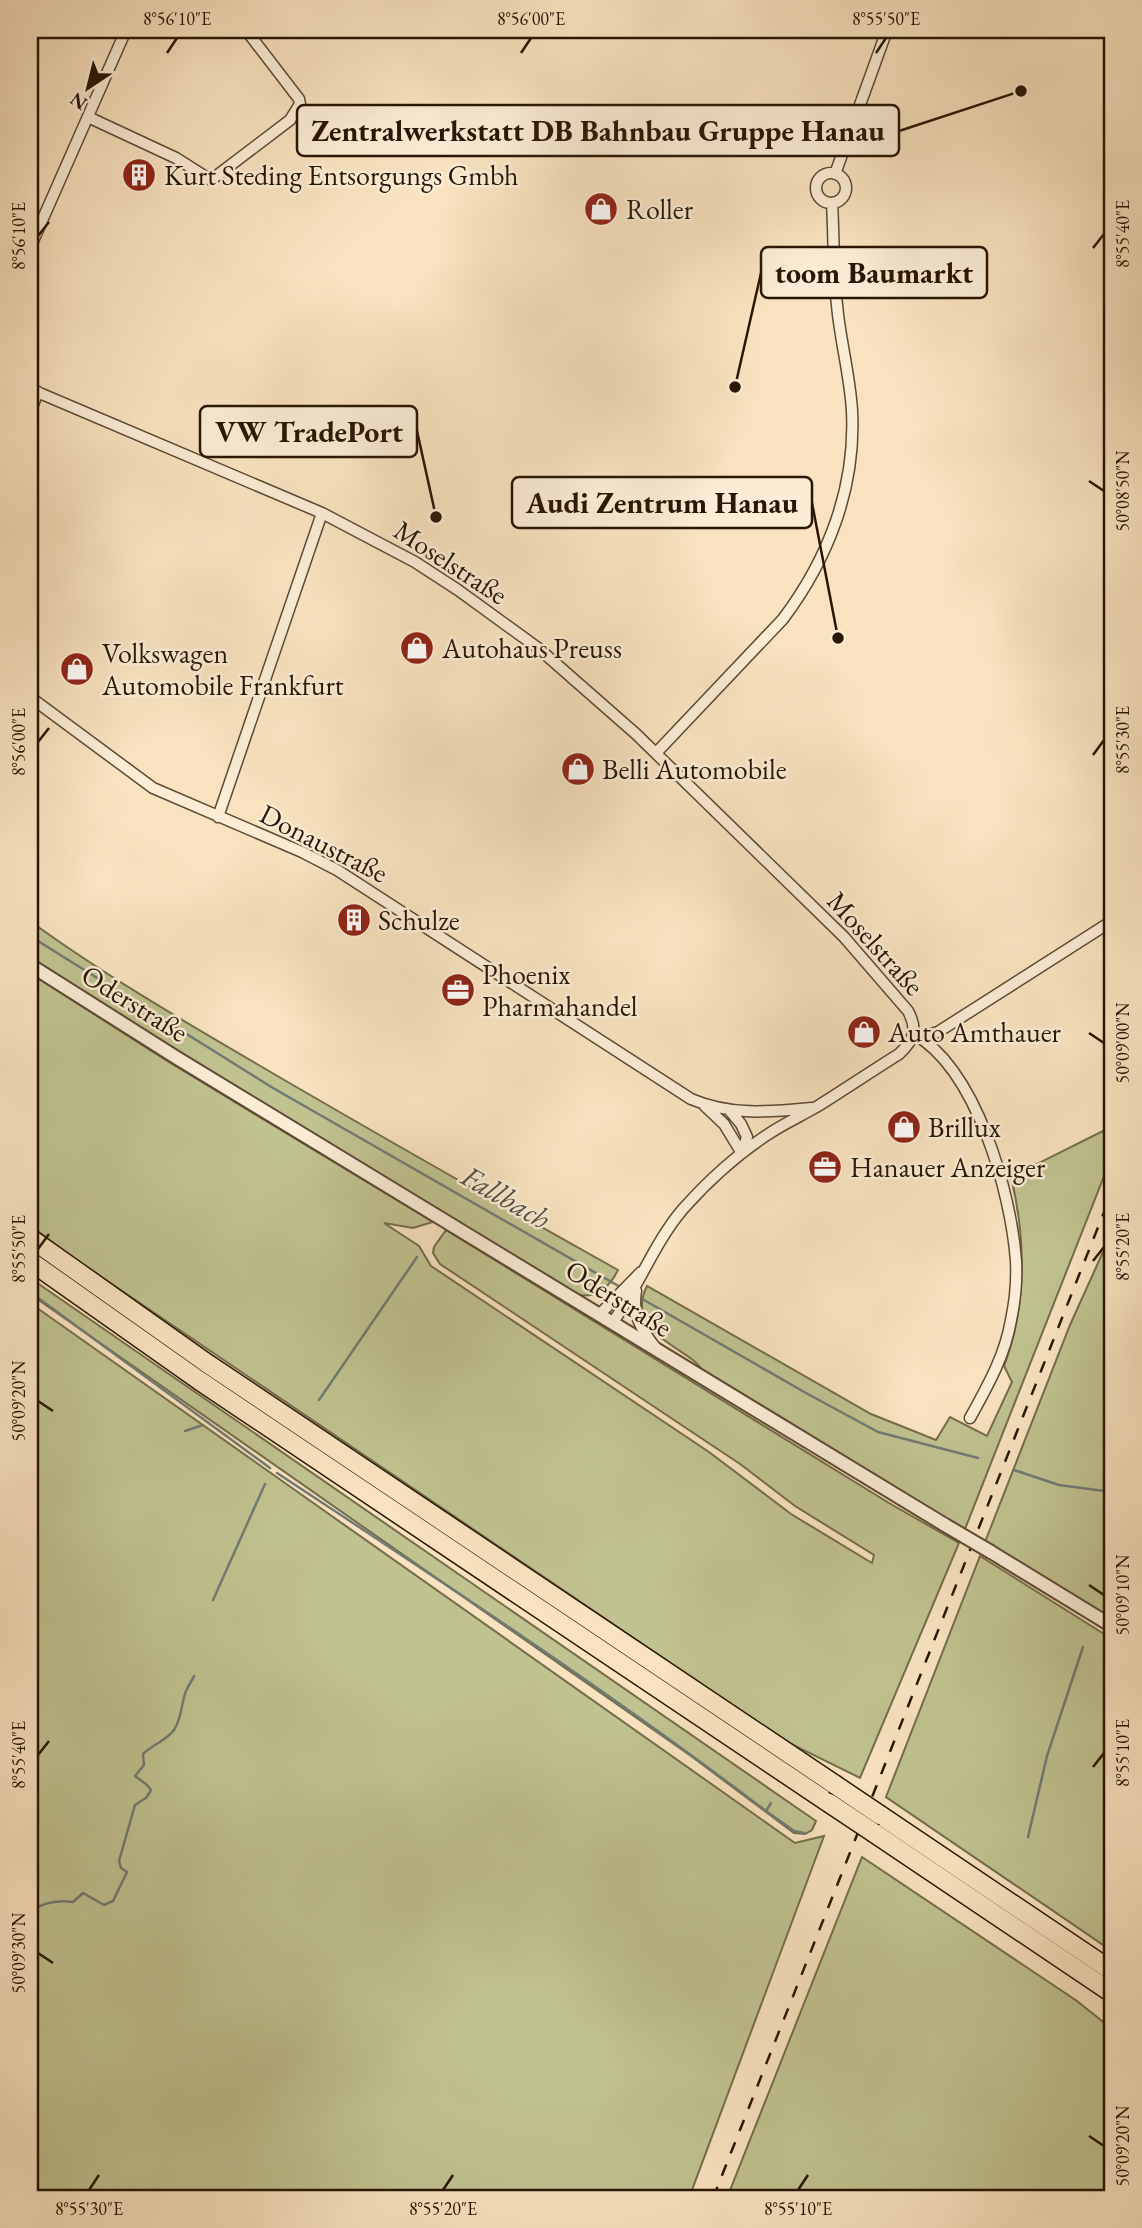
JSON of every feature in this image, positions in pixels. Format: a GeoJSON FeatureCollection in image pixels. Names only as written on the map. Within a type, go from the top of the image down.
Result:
{"type":"FeatureCollection","features":[{"type":"Feature","properties":{"kind":"highway"},"geometry":{"type":"LineString","coordinates":[[30,1238],[208,1364],[1112,1971]]}},
{"type":"Feature","properties":{"kind":"highway"},"geometry":{"type":"LineString","coordinates":[[30,1261],[200,1381],[1112,1993]]}},
{"type":"Feature","properties":{"kind":"street"},"geometry":{"type":"LineString","coordinates":[[30,248],[35,224],[88,117],[126,30]]}},
{"type":"Feature","properties":{"kind":"street"},"geometry":{"type":"LineString","coordinates":[[88,117],[176,158],[209,179],[215,177],[295,115],[300,104],[299,99],[246,30]]}},
{"type":"Feature","properties":{"kind":"street"},"geometry":{"type":"LineString","coordinates":[[835,174],[887,30]]}},
{"type":"Feature","properties":{"kind":"street"},"geometry":{"type":"LineString","coordinates":[[835,174],[842,177],[846,189],[841,200],[832,203],[823,201],[818,196],[816,185],[822,177],[835,174]]}},
{"type":"Feature","properties":{"kind":"street"},"geometry":{"type":"LineString","coordinates":[[656,753],[783,619],[822,558],[839,514],[850,459],[852,413],[836,303],[832,203]]}},
{"type":"Feature","properties":{"kind":"street"},"geometry":{"type":"LineString","coordinates":[[30,412],[34,390]]}},
{"type":"Feature","properties":{"kind":"street","name":"Moselstraße"},"geometry":{"type":"LineString","coordinates":[[34,390],[322,513],[415,562],[458,590],[576,679],[656,753],[859,953],[908,1011],[914,1034],[910,1043],[899,1054],[741,1153]]}},
{"type":"Feature","properties":{"kind":"street"},"geometry":{"type":"LineString","coordinates":[[218,817],[322,513]]}},
{"type":"Feature","properties":{"kind":"street","name":"Donaustraße"},"geometry":{"type":"LineString","coordinates":[[30,697],[153,788],[302,852],[337,870],[642,1068],[702,1103],[724,1124],[741,1153]]}},
{"type":"Feature","properties":{"kind":"street"},"geometry":{"type":"LineString","coordinates":[[914,1034],[938,1032],[1112,921]]}},
{"type":"Feature","properties":{"kind":"street","name":"Oderstraße"},"geometry":{"type":"LineString","coordinates":[[30,965],[177,1058],[1112,1626]]}},
{"type":"Feature","properties":{"kind":"street","name":"Moselstraße"},"geometry":{"type":"LineString","coordinates":[[914,1034],[927,1042],[945,1060],[971,1102],[1005,1190],[1013,1234],[1016,1264],[1011,1322],[993,1376],[970,1418]]}},
{"type":"Feature","properties":{"kind":"street","name":"Donaustraße"},"geometry":{"type":"LineString","coordinates":[[702,1103],[730,1111],[761,1113],[815,1108]]}},
{"type":"Feature","properties":{"kind":"street"},"geometry":{"type":"LineString","coordinates":[[600,1314],[617,1295],[631,1286],[643,1271],[683,1210],[741,1153],[747,1137],[730,1111]]}},
{"type":"Feature","properties":{"kind":"street"},"geometry":{"type":"LineString","coordinates":[[631,1286],[631,1303],[639,1323],[659,1351]]}},
{"type":"Feature","properties":{"kind":"street"},"geometry":{"type":"LineString","coordinates":[[613,1322],[631,1303]]}},
{"type":"Feature","properties":{"kind":"green space"},"geometry":{"type":"Polygon","coordinates":[[[30,921],[92,964],[188,1024],[618,1270],[601,1291],[589,1295],[574,1294],[30,961],[30,921]]]}},
{"type":"Feature","properties":{"kind":"green space"},"geometry":{"type":"Polygon","coordinates":[[[30,973],[164,1059],[433,1222],[413,1228],[384,1223],[419,1246],[431,1266],[709,1452],[791,1514],[872,1563],[874,1555],[795,1506],[740,1464],[440,1264],[433,1253],[434,1247],[446,1230],[889,1503],[959,1543],[860,1778],[787,1742],[69,1255],[30,1225],[30,973]]]}},
{"type":"Feature","properties":{"kind":"green space"},"geometry":{"type":"Polygon","coordinates":[[[1112,1104],[1110,1161],[965,1529],[709,1377],[647,1322],[642,1300],[647,1286],[871,1414],[936,1440],[950,1417],[987,1436],[1012,1382],[1004,1366],[1012,1343],[1020,1296],[1021,1248],[1011,1177],[1105,1130],[1112,1104]]]}},
{"type":"Feature","properties":{"kind":"green space"},"geometry":{"type":"Polygon","coordinates":[[[1112,1232],[1112,1620],[985,1542],[1070,1325],[1112,1232]]]}},
{"type":"Feature","properties":{"kind":"green space"},"geometry":{"type":"Polygon","coordinates":[[[30,1278],[816,1821],[812,1830],[805,1834],[794,1833],[691,1756],[30,1294],[30,1278]]]}},
{"type":"Feature","properties":{"kind":"green space"},"geometry":{"type":"Polygon","coordinates":[[[30,1303],[795,1843],[824,1836],[689,2198],[30,2198],[30,1303]]]}},
{"type":"Feature","properties":{"kind":"green space"},"geometry":{"type":"Polygon","coordinates":[[[980,1556],[1112,1639],[1112,1951],[886,1797],[980,1556]]]}},
{"type":"Feature","properties":{"kind":"green space"},"geometry":{"type":"Polygon","coordinates":[[[862,1857],[1077,2001],[1112,2029],[1112,2198],[727,2198],[862,1857]]]}},
{"type":"Feature","properties":{"kind":"waterway","name":"Fallbach"},"geometry":{"type":"LineString","coordinates":[[30,936],[273,1088],[622,1288]]}},
{"type":"Feature","properties":{"kind":"waterway"},"geometry":{"type":"LineString","coordinates":[[319,1400],[417,1257]]}},
{"type":"Feature","properties":{"kind":"waterway"},"geometry":{"type":"LineString","coordinates":[[30,1292],[270,1468]]}},
{"type":"Feature","properties":{"kind":"waterway","name":"Fallbach"},"geometry":{"type":"LineString","coordinates":[[637,1296],[878,1432],[978,1458]]}},
{"type":"Feature","properties":{"kind":"waterway"},"geometry":{"type":"LineString","coordinates":[[185,1431],[203,1425]]}},
{"type":"Feature","properties":{"kind":"waterway","name":"Fallbach"},"geometry":{"type":"LineString","coordinates":[[1014,1470],[1059,1485],[1112,1492]]}},
{"type":"Feature","properties":{"kind":"waterway"},"geometry":{"type":"LineString","coordinates":[[277,1473],[586,1680],[766,1811]]}},
{"type":"Feature","properties":{"kind":"waterway"},"geometry":{"type":"LineString","coordinates":[[213,1600],[265,1484]]}},
{"type":"Feature","properties":{"kind":"waterway"},"geometry":{"type":"LineString","coordinates":[[1028,1837],[1047,1756],[1083,1647]]}},
{"type":"Feature","properties":{"kind":"waterway"},"geometry":{"type":"LineString","coordinates":[[30,1912],[50,1903],[73,1902],[83,1893],[104,1905],[113,1901],[127,1872],[121,1868],[119,1861],[135,1805],[146,1798],[151,1790],[135,1776],[144,1765],[143,1754],[174,1730],[179,1721],[186,1691],[194,1676]]}},
{"type":"Feature","properties":{"kind":"waterway"},"geometry":{"type":"LineString","coordinates":[[771,1803],[766,1811],[794,1831],[804,1833]]}},
{"type":"Feature","properties":{"kind":"railway"},"geometry":{"type":"LineString","coordinates":[[713,2198],[1112,1192]]}},
{"type":"Feature","properties":{"kind":"place","name":"Zentralwerkstatt DB Bahnbau Gruppe Hanau"},"geometry":{"type":"Point","coordinates":[1021,91]}},
{"type":"Feature","properties":{"kind":"place","name":"Kurt Steding Entsorgungs Gmbh"},"geometry":{"type":"Point","coordinates":[139,175]}},
{"type":"Feature","properties":{"kind":"place","name":"Roller"},"geometry":{"type":"Point","coordinates":[601,209]}},
{"type":"Feature","properties":{"kind":"place","name":"toom Baumarkt"},"geometry":{"type":"Point","coordinates":[735,387]}},
{"type":"Feature","properties":{"kind":"place","name":"VW TradePort"},"geometry":{"type":"Point","coordinates":[436,517]}},
{"type":"Feature","properties":{"kind":"place","name":"Audi Zentrum Hanau"},"geometry":{"type":"Point","coordinates":[838,638]}},
{"type":"Feature","properties":{"kind":"place","name":"Autohaus Preuss"},"geometry":{"type":"Point","coordinates":[417,648]}},
{"type":"Feature","properties":{"kind":"place","name":"Volkswagen Automobile Frankfurt"},"geometry":{"type":"Point","coordinates":[77,669]}},
{"type":"Feature","properties":{"kind":"place","name":"Belli Automobile"},"geometry":{"type":"Point","coordinates":[578,769]}},
{"type":"Feature","properties":{"kind":"place","name":"Schulze"},"geometry":{"type":"Point","coordinates":[354,920]}},
{"type":"Feature","properties":{"kind":"place","name":"Phoenix Pharmahandel"},"geometry":{"type":"Point","coordinates":[458,990]}},
{"type":"Feature","properties":{"kind":"place","name":"Auto Amthauer"},"geometry":{"type":"Point","coordinates":[864,1032]}},
{"type":"Feature","properties":{"kind":"place","name":"Brillux"},"geometry":{"type":"Point","coordinates":[904,1127]}},
{"type":"Feature","properties":{"kind":"place","name":"Hanauer Anzeiger"},"geometry":{"type":"Point","coordinates":[825,1167]}}]}
